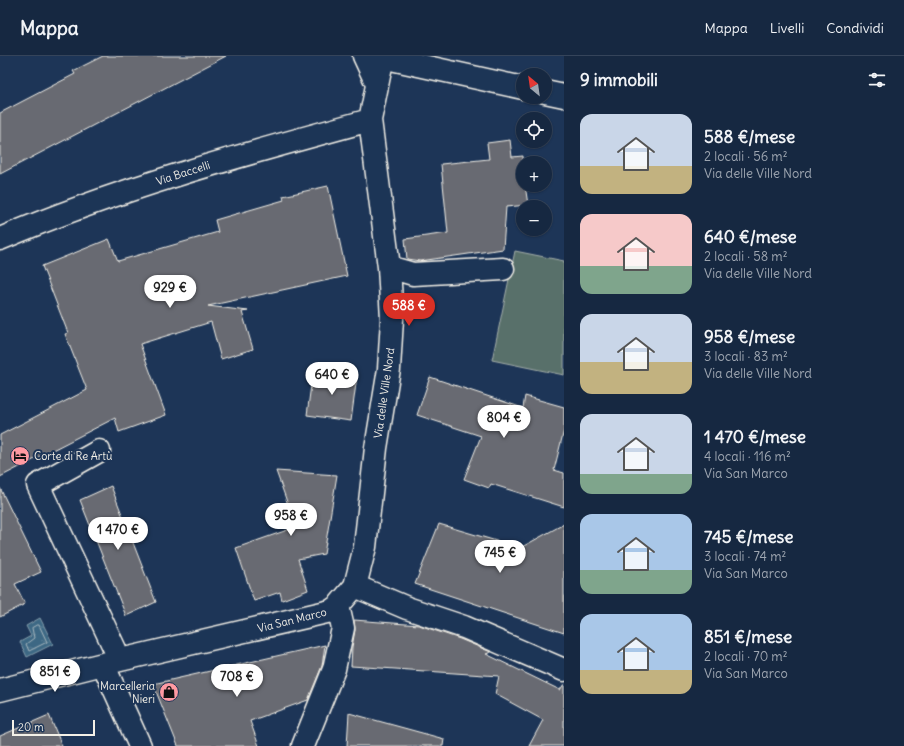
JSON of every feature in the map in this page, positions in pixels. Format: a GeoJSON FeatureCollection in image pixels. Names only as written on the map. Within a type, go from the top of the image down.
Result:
{"type":"FeatureCollection","features":[{"type":"Feature","properties":{"kind":"street","name":"Via delle Ville Nord"},"geometry":{"type":"LineString","coordinates":[[355,586],[365,547],[376,448],[389,369],[392,319],[389,267],[370,120],[376,82],[376,56]]}},
{"type":"Feature","properties":{"kind":"street"},"geometry":{"type":"LineString","coordinates":[[376,56],[516,86]]}},
{"type":"Feature","properties":{"kind":"street"},"geometry":{"type":"LineString","coordinates":[[552,93],[564,96]]}},
{"type":"Feature","properties":{"kind":"street","name":"Via Baccelli"},"geometry":{"type":"LineString","coordinates":[[0,239],[78,208],[208,164],[370,120]]}},
{"type":"Feature","properties":{"kind":"street"},"geometry":{"type":"LineString","coordinates":[[389,267],[413,274],[503,268]]}},
{"type":"Feature","properties":{"kind":"street"},"geometry":{"type":"LineString","coordinates":[[99,451],[38,485],[111,662],[140,746]]}},
{"type":"Feature","properties":{"kind":"street"},"geometry":{"type":"LineString","coordinates":[[355,586],[407,608],[464,627],[564,670]]}},
{"type":"Feature","properties":{"kind":"street","name":"Via San Marco"},"geometry":{"type":"LineString","coordinates":[[0,690],[111,662],[331,611],[338,606],[355,586]]}},
{"type":"Feature","properties":{"kind":"street"},"geometry":{"type":"LineString","coordinates":[[303,746],[334,669],[344,628],[338,606]]}},
{"type":"Feature","properties":{"kind":"green space"},"geometry":{"type":"Polygon","coordinates":[[[515,251],[564,261],[564,375],[492,360],[515,251]]]}},
{"type":"Feature","properties":{"kind":"water"},"geometry":{"type":"Polygon","coordinates":[[[40,618],[53,644],[27,657],[20,642],[31,636],[26,626],[40,618]]]}},
{"type":"Feature","properties":{"kind":"building"},"geometry":{"type":"Polygon","coordinates":[[[103,56],[226,56],[0,174],[0,113],[75,74],[73,71],[103,56]]]}},
{"type":"Feature","properties":{"kind":"building"},"geometry":{"type":"Polygon","coordinates":[[[510,140],[512,157],[516,157],[516,192],[526,192],[527,200],[516,200],[516,206],[506,207],[503,249],[420,261],[407,259],[405,239],[448,233],[441,164],[489,159],[487,143],[510,140]]]}},
{"type":"Feature","properties":{"kind":"building"},"geometry":{"type":"Polygon","coordinates":[[[328,186],[347,276],[208,306],[248,311],[242,312],[253,349],[221,359],[211,322],[140,344],[166,415],[119,432],[115,418],[0,477],[0,435],[87,390],[65,334],[68,333],[42,266],[109,239],[118,261],[218,232],[215,220],[284,200],[283,196],[328,186]]]}},
{"type":"Feature","properties":{"kind":"building"},"geometry":{"type":"Polygon","coordinates":[[[313,370],[357,376],[351,421],[307,415],[313,370]]]}},
{"type":"Feature","properties":{"kind":"building"},"geometry":{"type":"Polygon","coordinates":[[[430,377],[523,408],[525,396],[564,407],[564,430],[554,470],[564,473],[564,507],[491,484],[489,488],[464,479],[481,436],[417,415],[430,377]]]}},
{"type":"Feature","properties":{"kind":"building"},"geometry":{"type":"Polygon","coordinates":[[[276,471],[337,475],[324,554],[298,559],[308,590],[282,600],[280,592],[254,601],[236,548],[296,527],[276,471]]]}},
{"type":"Feature","properties":{"kind":"building"},"geometry":{"type":"Polygon","coordinates":[[[111,486],[156,602],[126,616],[80,500],[111,486]]]}},
{"type":"Feature","properties":{"kind":"building"},"geometry":{"type":"Polygon","coordinates":[[[0,488],[41,572],[15,584],[25,604],[0,617],[0,488]]]}},
{"type":"Feature","properties":{"kind":"building"},"geometry":{"type":"Polygon","coordinates":[[[439,524],[520,548],[564,524],[564,633],[415,584],[439,524]]]}},
{"type":"Feature","properties":{"kind":"building"},"geometry":{"type":"Polygon","coordinates":[[[354,620],[419,625],[460,639],[491,652],[486,654],[560,690],[564,684],[564,746],[529,746],[543,720],[495,694],[499,676],[351,666],[355,630],[354,620]]]}},
{"type":"Feature","properties":{"kind":"building"},"geometry":{"type":"Polygon","coordinates":[[[325,645],[322,666],[308,700],[250,721],[259,746],[178,746],[153,684],[325,645]]]}},
{"type":"Feature","properties":{"kind":"building"},"geometry":{"type":"Polygon","coordinates":[[[349,713],[444,739],[443,746],[347,746],[349,713]]]}},
{"type":"Feature","properties":{"kind":"building"},"geometry":{"type":"Polygon","coordinates":[[[49,715],[62,746],[0,746],[0,736],[49,715]]]}},
{"type":"Feature","properties":{"kind":"place","name":"Corte di Re Artù"},"geometry":{"type":"Point","coordinates":[20,456]}},
{"type":"Feature","properties":{"kind":"place","name":"Marcelleria Nieri"},"geometry":{"type":"Point","coordinates":[169,692]}}]}
